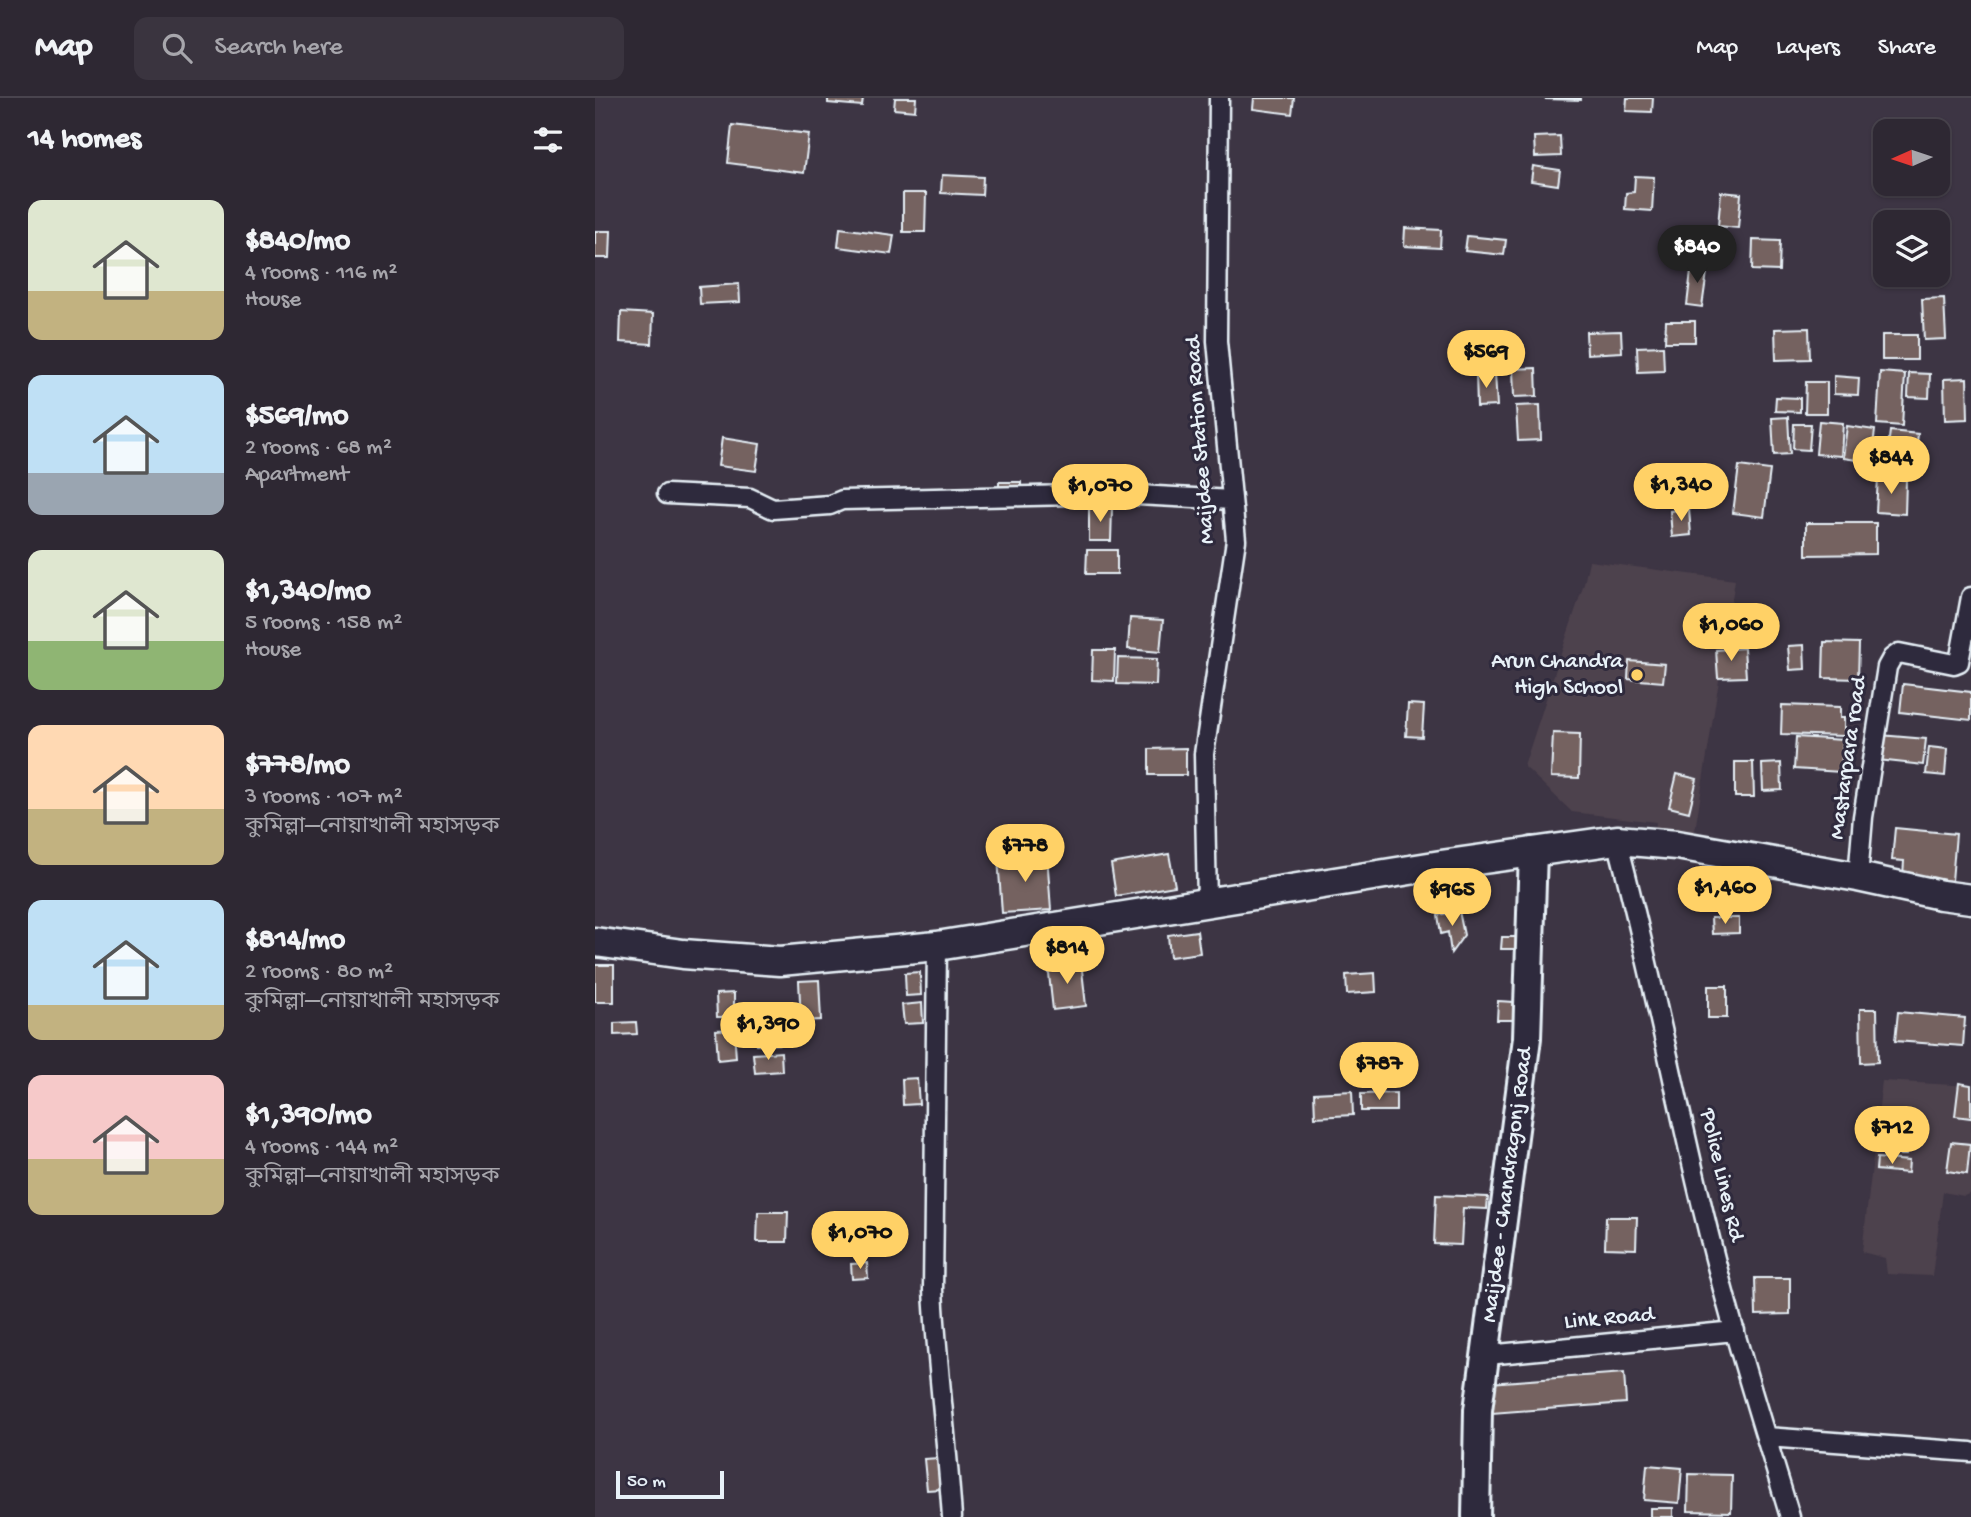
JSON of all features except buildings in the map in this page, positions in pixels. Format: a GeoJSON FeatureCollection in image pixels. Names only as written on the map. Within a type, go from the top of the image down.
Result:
{"type":"FeatureCollection","features":[{"type":"Feature","properties":{"kind":"highway"},"geometry":{"type":"LineString","coordinates":[[595,942],[696,955],[780,961],[937,946],[1617,840],[1677,845],[1971,899]]}},
{"type":"Feature","properties":{"kind":"main road","name":"Maijdee - Chandragonj Road"},"geometry":{"type":"LineString","coordinates":[[1476,1517],[1478,1410],[1527,1038],[1533,851]]}},
{"type":"Feature","properties":{"kind":"street","name":"Maijdee Station Road"},"geometry":{"type":"LineString","coordinates":[[1207,903],[1204,754],[1235,540],[1217,341],[1219,98]]}},
{"type":"Feature","properties":{"kind":"street"},"geometry":{"type":"LineString","coordinates":[[667,494],[750,498],[773,509],[830,505],[842,500],[1104,494],[1232,500]]}},
{"type":"Feature","properties":{"kind":"street","name":"Mastarpara road"},"geometry":{"type":"LineString","coordinates":[[1858,877],[1863,817],[1887,667],[1899,653],[1954,664],[1959,662],[1971,597]]}},
{"type":"Feature","properties":{"kind":"street","name":"Police Lines Rd"},"geometry":{"type":"LineString","coordinates":[[1617,840],[1639,921],[1681,1113],[1735,1331],[1790,1517]]}},
{"type":"Feature","properties":{"kind":"street"},"geometry":{"type":"LineString","coordinates":[[937,946],[933,1290],[952,1517]]}},
{"type":"Feature","properties":{"kind":"street","name":"Link Road"},"geometry":{"type":"LineString","coordinates":[[1487,1355],[1735,1331]]}},
{"type":"Feature","properties":{"kind":"street"},"geometry":{"type":"LineString","coordinates":[[1766,1437],[1971,1452]]}},
{"type":"Feature","properties":{"kind":"shaded area","name":"Arun Chandra High School"},"geometry":{"type":"Polygon","coordinates":[[[1589,561],[1735,580],[1693,843],[1654,840],[1656,822],[1572,812],[1524,766],[1584,584],[1589,561]]]}},
{"type":"Feature","properties":{"kind":"shaded area"},"geometry":{"type":"Polygon","coordinates":[[[1882,1081],[1971,1086],[1971,1193],[1964,1196],[1943,1192],[1932,1276],[1887,1274],[1885,1258],[1862,1252],[1882,1081]]]}},
{"type":"Feature","properties":{"kind":"place","name":"Arun Chandra High School"},"geometry":{"type":"Point","coordinates":[1637,675]}}]}
